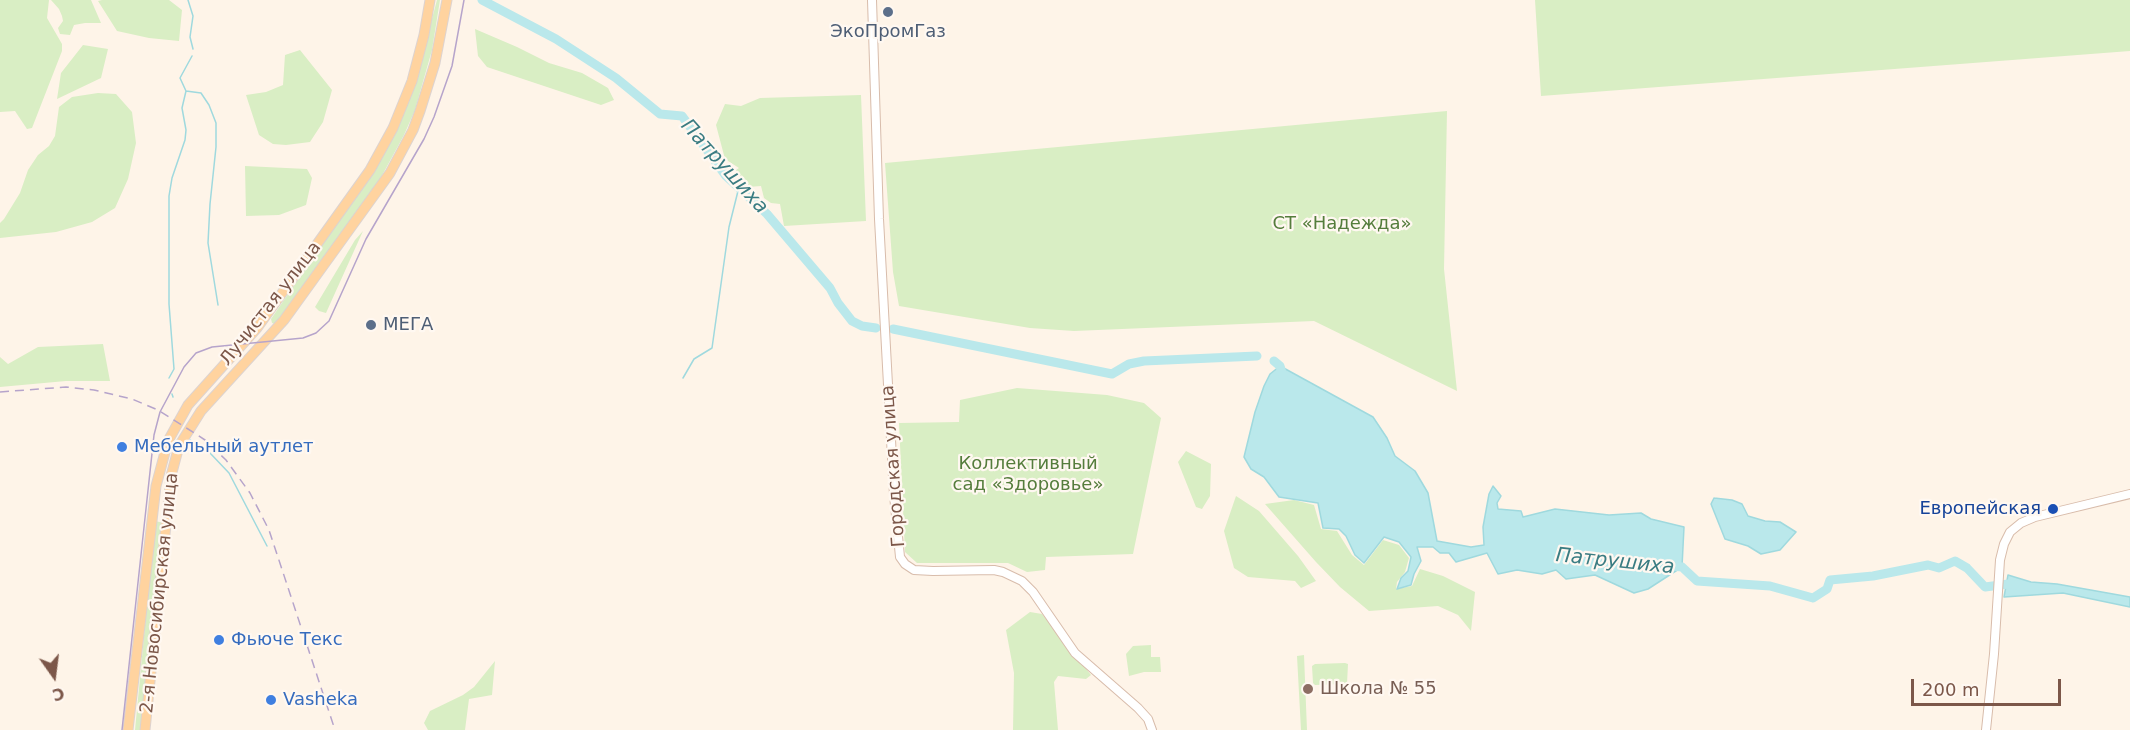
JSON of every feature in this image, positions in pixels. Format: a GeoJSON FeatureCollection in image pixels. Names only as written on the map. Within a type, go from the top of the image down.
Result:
{"type":"FeatureCollection","features":[{"type":"Feature","properties":{"kind":"main road","name":"Лучистая улица"},"geometry":{"type":"LineString","coordinates":[[129,730],[156,486],[168,441],[177,422],[194,397],[247,341],[370,170],[393,128],[415,70],[430,0]]}},
{"type":"Feature","properties":{"kind":"main road","name":"2-я Новосибирская улица"},"geometry":{"type":"LineString","coordinates":[[145,730],[171,476],[179,446],[201,411],[281,324],[390,173],[409,139],[420,111],[435,63],[447,0]]}},
{"type":"Feature","properties":{"kind":"main road"},"geometry":{"type":"LineString","coordinates":[[281,324],[276,327],[272,326],[270,318],[288,286]]}},
{"type":"Feature","properties":{"kind":"street","name":"Городская улица"},"geometry":{"type":"LineString","coordinates":[[872,0],[878,201],[897,536],[902,561],[909,568],[923,571],[994,570],[1016,577],[1027,585],[1075,653],[1138,708],[1148,719],[1152,730]]}},
{"type":"Feature","properties":{"kind":"street"},"geometry":{"type":"LineString","coordinates":[[1986,730],[1994,663],[2000,560],[2010,532],[2021,523],[2054,512],[2130,494]]}},
{"type":"Feature","properties":{"kind":"green space"},"geometry":{"type":"Polygon","coordinates":[[[0,0],[49,0],[47,18],[62,44],[62,51],[32,128],[27,129],[15,111],[0,112],[0,0]]]}},
{"type":"Feature","properties":{"kind":"green space"},"geometry":{"type":"Polygon","coordinates":[[[51,0],[91,0],[101,23],[74,25],[70,35],[60,34],[58,28],[63,21],[62,16],[51,0]]]}},
{"type":"Feature","properties":{"kind":"green space"},"geometry":{"type":"Polygon","coordinates":[[[169,0],[182,10],[179,41],[149,38],[117,31],[98,1],[169,0]]]}},
{"type":"Feature","properties":{"kind":"green space"},"geometry":{"type":"Polygon","coordinates":[[[437,0],[440,0],[432,50],[415,110],[404,135],[379,181],[275,324],[272,323],[271,319],[390,142],[414,86],[437,0]]]}},
{"type":"Feature","properties":{"kind":"green space"},"geometry":{"type":"Polygon","coordinates":[[[1535,0],[2130,0],[2130,51],[1541,96],[1535,0]]]}},
{"type":"Feature","properties":{"kind":"green space"},"geometry":{"type":"Polygon","coordinates":[[[475,29],[549,63],[582,73],[608,88],[614,100],[601,105],[487,67],[478,56],[475,29]]]}},
{"type":"Feature","properties":{"kind":"green space"},"geometry":{"type":"Polygon","coordinates":[[[83,45],[108,49],[101,78],[57,99],[61,73],[83,45]]]}},
{"type":"Feature","properties":{"kind":"green space"},"geometry":{"type":"Polygon","coordinates":[[[300,50],[332,90],[323,122],[310,142],[273,144],[259,135],[246,95],[266,92],[283,85],[285,55],[300,50]]]}},
{"type":"Feature","properties":{"kind":"green space"},"geometry":{"type":"Polygon","coordinates":[[[98,93],[116,94],[132,112],[136,143],[128,179],[115,208],[92,222],[56,232],[0,238],[0,223],[20,193],[28,170],[55,136],[59,107],[72,97],[98,93]]]}},
{"type":"Feature","properties":{"kind":"green space"},"geometry":{"type":"Polygon","coordinates":[[[861,95],[866,221],[784,226],[780,204],[771,203],[764,198],[761,186],[748,187],[738,176],[736,170],[739,168],[725,159],[716,125],[725,104],[741,106],[760,98],[861,95]]]}},
{"type":"Feature","properties":{"kind":"green space","name":"СТ «Надежда»"},"geometry":{"type":"Polygon","coordinates":[[[1447,111],[1444,269],[1457,391],[1314,321],[1074,331],[1030,328],[899,306],[893,272],[885,163],[1447,111]]]}},
{"type":"Feature","properties":{"kind":"green space"},"geometry":{"type":"Polygon","coordinates":[[[245,166],[307,169],[312,178],[306,205],[279,215],[246,216],[245,166]]]}},
{"type":"Feature","properties":{"kind":"green space"},"geometry":{"type":"Polygon","coordinates":[[[363,231],[326,313],[319,311],[315,307],[355,240],[363,231]]]}},
{"type":"Feature","properties":{"kind":"green space"},"geometry":{"type":"Polygon","coordinates":[[[103,344],[110,381],[66,381],[0,387],[0,357],[8,364],[38,347],[103,344]]]}},
{"type":"Feature","properties":{"kind":"green space","name":"Коллективный сад «Здоровье»"},"geometry":{"type":"Polygon","coordinates":[[[1017,388],[1107,395],[1144,403],[1161,418],[1133,554],[1046,557],[1045,570],[1027,572],[1008,563],[917,563],[905,552],[899,423],[959,422],[960,400],[1017,388]]]}},
{"type":"Feature","properties":{"kind":"green space"},"geometry":{"type":"Polygon","coordinates":[[[1186,451],[1211,464],[1210,496],[1202,509],[1196,507],[1178,462],[1186,451]]]}},
{"type":"Feature","properties":{"kind":"green space"},"geometry":{"type":"Polygon","coordinates":[[[1236,496],[1259,511],[1298,556],[1316,581],[1301,588],[1295,581],[1248,577],[1234,568],[1224,531],[1236,496]]]}},
{"type":"Feature","properties":{"kind":"green space"},"geometry":{"type":"Polygon","coordinates":[[[1294,500],[1314,505],[1321,529],[1337,531],[1352,555],[1364,565],[1383,540],[1399,545],[1409,558],[1396,589],[1412,586],[1420,569],[1443,576],[1475,592],[1471,631],[1458,615],[1438,606],[1369,611],[1340,587],[1265,504],[1294,500]]]}},
{"type":"Feature","properties":{"kind":"green space"},"geometry":{"type":"Polygon","coordinates":[[[155,521],[164,523],[142,730],[135,730],[155,521]]]}},
{"type":"Feature","properties":{"kind":"green space"},"geometry":{"type":"Polygon","coordinates":[[[1030,612],[1042,614],[1091,675],[1086,679],[1058,676],[1054,682],[1058,730],[1013,730],[1014,673],[1006,630],[1030,612]]]}},
{"type":"Feature","properties":{"kind":"green space"},"geometry":{"type":"Polygon","coordinates":[[[1151,645],[1151,657],[1160,657],[1161,672],[1144,672],[1129,676],[1126,654],[1133,646],[1151,645]]]}},
{"type":"Feature","properties":{"kind":"green space"},"geometry":{"type":"Polygon","coordinates":[[[1304,655],[1307,730],[1301,730],[1297,656],[1304,655]]]}},
{"type":"Feature","properties":{"kind":"green space"},"geometry":{"type":"Polygon","coordinates":[[[495,661],[492,695],[469,699],[465,730],[428,730],[424,723],[430,711],[474,687],[495,661]]]}},
{"type":"Feature","properties":{"kind":"green space"},"geometry":{"type":"Polygon","coordinates":[[[1315,664],[1348,664],[1347,684],[1315,685],[1313,683],[1312,666],[1315,664]]]}},
{"type":"Feature","properties":{"kind":"water"},"geometry":{"type":"Polygon","coordinates":[[[1280,366],[1373,417],[1387,438],[1395,456],[1415,471],[1428,493],[1437,541],[1471,547],[1484,545],[1483,527],[1489,494],[1493,486],[1501,496],[1497,503],[1498,509],[1521,511],[1523,517],[1555,509],[1609,515],[1641,513],[1651,519],[1684,527],[1682,567],[1648,589],[1634,593],[1595,575],[1566,579],[1556,570],[1542,574],[1517,570],[1498,574],[1487,553],[1456,562],[1449,553],[1440,553],[1433,547],[1417,547],[1421,561],[1411,585],[1397,589],[1401,578],[1408,571],[1411,557],[1399,542],[1384,537],[1364,563],[1355,555],[1346,536],[1339,529],[1323,528],[1318,503],[1279,497],[1264,477],[1251,469],[1244,457],[1264,386],[1270,374],[1280,366]]]}},
{"type":"Feature","properties":{"kind":"water"},"geometry":{"type":"Polygon","coordinates":[[[1714,498],[1732,500],[1742,504],[1748,516],[1780,522],[1796,532],[1780,550],[1761,554],[1748,546],[1725,539],[1711,504],[1714,498]]]}},
{"type":"Feature","properties":{"kind":"water"},"geometry":{"type":"Polygon","coordinates":[[[2008,575],[2031,582],[2057,584],[2130,597],[2130,607],[2063,593],[2004,597],[2008,575]]]}},
{"type":"Feature","properties":{"kind":"waterway"},"geometry":{"type":"LineString","coordinates":[[188,0],[193,16],[190,37],[193,49]]}},
{"type":"Feature","properties":{"kind":"waterway","name":"Патрушиха"},"geometry":{"type":"LineString","coordinates":[[482,0],[556,39],[616,78],[660,114],[682,116],[726,176],[767,214],[830,288],[852,321],[862,326],[876,328]]}},
{"type":"Feature","properties":{"kind":"waterway"},"geometry":{"type":"LineString","coordinates":[[192,56],[180,78],[186,91],[201,93],[216,123],[208,243],[218,305]]}},
{"type":"Feature","properties":{"kind":"waterway"},"geometry":{"type":"LineString","coordinates":[[169,378],[174,369],[169,304],[169,196],[172,178],[185,140],[186,130],[182,108],[186,91]]}},
{"type":"Feature","properties":{"kind":"waterway"},"geometry":{"type":"LineString","coordinates":[[683,378],[694,359],[712,348],[729,227],[739,187]]}},
{"type":"Feature","properties":{"kind":"waterway","name":"Патрушиха"},"geometry":{"type":"LineString","coordinates":[[893,329],[1112,374],[1129,364],[1144,361],[1257,356]]}},
{"type":"Feature","properties":{"kind":"waterway","name":"Патрушиха"},"geometry":{"type":"LineString","coordinates":[[1274,361],[1280,366],[1283,376]]}},
{"type":"Feature","properties":{"kind":"waterway"},"geometry":{"type":"LineString","coordinates":[[190,440],[210,453],[229,473],[267,546]]}},
{"type":"Feature","properties":{"kind":"waterway","name":"Патрушиха"},"geometry":{"type":"LineString","coordinates":[[1672,566],[1682,567],[1697,581],[1770,586],[1813,598],[1827,589],[1830,580],[1873,576],[1928,565],[1939,568],[1955,561],[1967,568],[1985,587],[2018,585]]}},
{"type":"Feature","properties":{"kind":"tram line"},"geometry":{"type":"LineString","coordinates":[[122,730],[154,435],[160,412],[184,367],[196,353],[212,347],[303,338],[316,333],[329,321],[366,239],[424,139],[434,117],[452,66],[464,0]]}},
{"type":"Feature","properties":{"kind":"railway"},"geometry":{"type":"LineString","coordinates":[[0,392],[66,387],[94,390],[132,399],[158,410],[205,440],[226,460],[250,493],[269,530],[335,730]]}},
{"type":"Feature","properties":{"kind":"place","name":"ЭкоПромГаз"},"geometry":{"type":"Point","coordinates":[888,12]}},
{"type":"Feature","properties":{"kind":"place","name":"МЕГА"},"geometry":{"type":"Point","coordinates":[371,325]}},
{"type":"Feature","properties":{"kind":"place","name":"Мебельный аутлет"},"geometry":{"type":"Point","coordinates":[122,447]}},
{"type":"Feature","properties":{"kind":"place","name":"Европейская"},"geometry":{"type":"Point","coordinates":[2053,509]}},
{"type":"Feature","properties":{"kind":"place","name":"Фьюче Текс"},"geometry":{"type":"Point","coordinates":[219,640]}},
{"type":"Feature","properties":{"kind":"place","name":"Школа № 55"},"geometry":{"type":"Point","coordinates":[1308,689]}},
{"type":"Feature","properties":{"kind":"place","name":"Vasheka"},"geometry":{"type":"Point","coordinates":[271,700]}}]}
